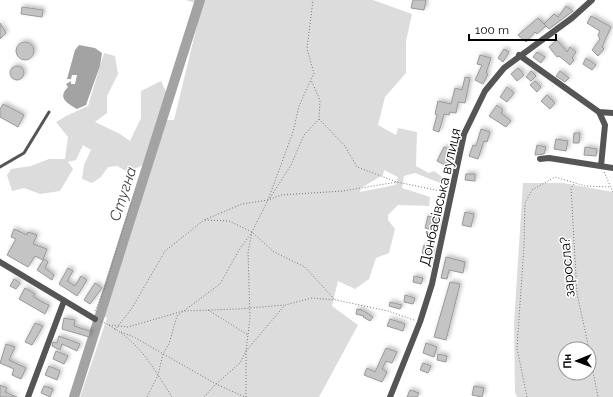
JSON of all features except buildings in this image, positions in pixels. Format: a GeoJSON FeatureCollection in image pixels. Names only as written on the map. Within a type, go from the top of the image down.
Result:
{"type":"FeatureCollection","features":[{"type":"Feature","properties":{"kind":"street","name":"Донбасівська вулиця"},"geometry":{"type":"LineString","coordinates":[[390,397],[420,322],[432,284],[464,134],[485,91],[504,68],[572,18],[592,0]]}},
{"type":"Feature","properties":{"kind":"street"},"geometry":{"type":"LineString","coordinates":[[520,55],[598,112],[605,125],[601,166]]}},
{"type":"Feature","properties":{"kind":"street"},"geometry":{"type":"LineString","coordinates":[[598,112],[613,113]]}},
{"type":"Feature","properties":{"kind":"street"},"geometry":{"type":"LineString","coordinates":[[540,158],[549,158],[613,168]]}},
{"type":"Feature","properties":{"kind":"street"},"geometry":{"type":"LineString","coordinates":[[0,262],[93,318]]}},
{"type":"Feature","properties":{"kind":"street"},"geometry":{"type":"LineString","coordinates":[[28,397],[64,300]]}},
{"type":"Feature","properties":{"kind":"lane"},"geometry":{"type":"LineString","coordinates":[[0,167],[24,152],[49,112]]}},
{"type":"Feature","properties":{"kind":"path"},"geometry":{"type":"LineString","coordinates":[[147,397],[158,375],[163,354],[169,344],[177,316],[220,284],[239,250],[252,232],[268,200],[293,132],[299,106],[314,72],[307,49],[313,0]]}},
{"type":"Feature","properties":{"kind":"path"},"geometry":{"type":"LineString","coordinates":[[268,200],[291,166],[304,135],[319,119],[320,100],[311,80]]}},
{"type":"Feature","properties":{"kind":"path"},"geometry":{"type":"LineString","coordinates":[[319,119],[345,146],[357,167],[396,182],[451,194]]}},
{"type":"Feature","properties":{"kind":"path"},"geometry":{"type":"LineString","coordinates":[[601,166],[613,192]]}},
{"type":"Feature","properties":{"kind":"path"},"geometry":{"type":"LineString","coordinates":[[527,397],[517,348],[524,246],[525,203],[532,190],[555,177],[574,184],[603,188],[611,187]]}},
{"type":"Feature","properties":{"kind":"path"},"geometry":{"type":"LineString","coordinates":[[115,330],[132,308],[165,251],[204,220],[242,204],[268,200],[281,194],[343,192],[396,182]]}},
{"type":"Feature","properties":{"kind":"path","name":"заросла?"},"geometry":{"type":"LineString","coordinates":[[574,184],[571,188],[578,293],[587,341]]}},
{"type":"Feature","properties":{"kind":"path"},"geometry":{"type":"LineString","coordinates":[[93,318],[106,285],[132,200]]}},
{"type":"Feature","properties":{"kind":"path"},"geometry":{"type":"LineString","coordinates":[[204,220],[229,221],[252,232],[274,252],[305,267],[336,300]]}},
{"type":"Feature","properties":{"kind":"path"},"geometry":{"type":"LineString","coordinates":[[102,322],[115,330],[132,336],[216,384],[246,397],[246,351],[250,308],[248,252],[252,232]]}},
{"type":"Feature","properties":{"kind":"path"},"geometry":{"type":"LineString","coordinates":[[109,326],[119,325],[128,327],[183,311],[285,305],[312,298],[336,300],[388,311],[420,322]]}},
{"type":"Feature","properties":{"kind":"path"},"geometry":{"type":"LineString","coordinates":[[204,397],[216,384],[240,363],[246,351],[285,305]]}},
{"type":"Feature","properties":{"kind":"path"},"geometry":{"type":"LineString","coordinates":[[207,310],[248,335]]}},
{"type":"Feature","properties":{"kind":"path"},"geometry":{"type":"LineString","coordinates":[[121,332],[141,350],[172,397]]}},
{"type":"Feature","properties":{"kind":"path","name":"заросла?"},"geometry":{"type":"LineString","coordinates":[[595,381],[598,397]]}},
{"type":"Feature","properties":{"kind":"shaded area"},"geometry":{"type":"Polygon","coordinates":[[[186,0],[373,0],[412,14],[406,41],[406,73],[385,97],[378,125],[396,135],[398,128],[417,132],[416,166],[429,173],[434,171],[449,182],[445,185],[415,173],[404,176],[402,188],[430,197],[429,206],[398,205],[388,215],[388,220],[395,229],[389,253],[376,258],[369,279],[355,289],[338,281],[332,306],[358,325],[319,397],[80,397],[107,318],[102,315],[128,243],[166,120],[174,120],[202,5],[186,0]],[[384,170],[383,175],[361,188],[360,192],[395,185],[398,177],[384,170]]]}},
{"type":"Feature","properties":{"kind":"shaded area"},"geometry":{"type":"Polygon","coordinates":[[[79,45],[95,48],[102,53],[100,66],[86,105],[77,109],[65,100],[63,94],[68,87],[66,84],[71,81],[71,84],[75,84],[77,75],[72,75],[71,79],[67,79],[75,50],[79,45]]]}},
{"type":"Feature","properties":{"kind":"shaded area"},"geometry":{"type":"Polygon","coordinates":[[[104,53],[115,56],[118,74],[107,96],[107,113],[95,122],[120,134],[130,141],[141,118],[141,91],[161,81],[167,94],[143,165],[128,172],[117,166],[108,167],[101,177],[92,183],[82,179],[84,165],[91,150],[83,145],[76,160],[68,162],[73,169],[60,191],[40,194],[24,188],[12,191],[7,175],[11,169],[31,166],[49,159],[65,159],[68,137],[56,122],[88,106],[104,53]]]}},
{"type":"Feature","properties":{"kind":"shaded area"},"geometry":{"type":"Polygon","coordinates":[[[523,183],[563,183],[613,192],[613,397],[517,397],[515,392],[514,324],[523,183]]]}},
{"type":"Feature","properties":{"kind":"waterway","name":"Стугна"},"geometry":{"type":"LineString","coordinates":[[74,397],[200,0]]}}]}
